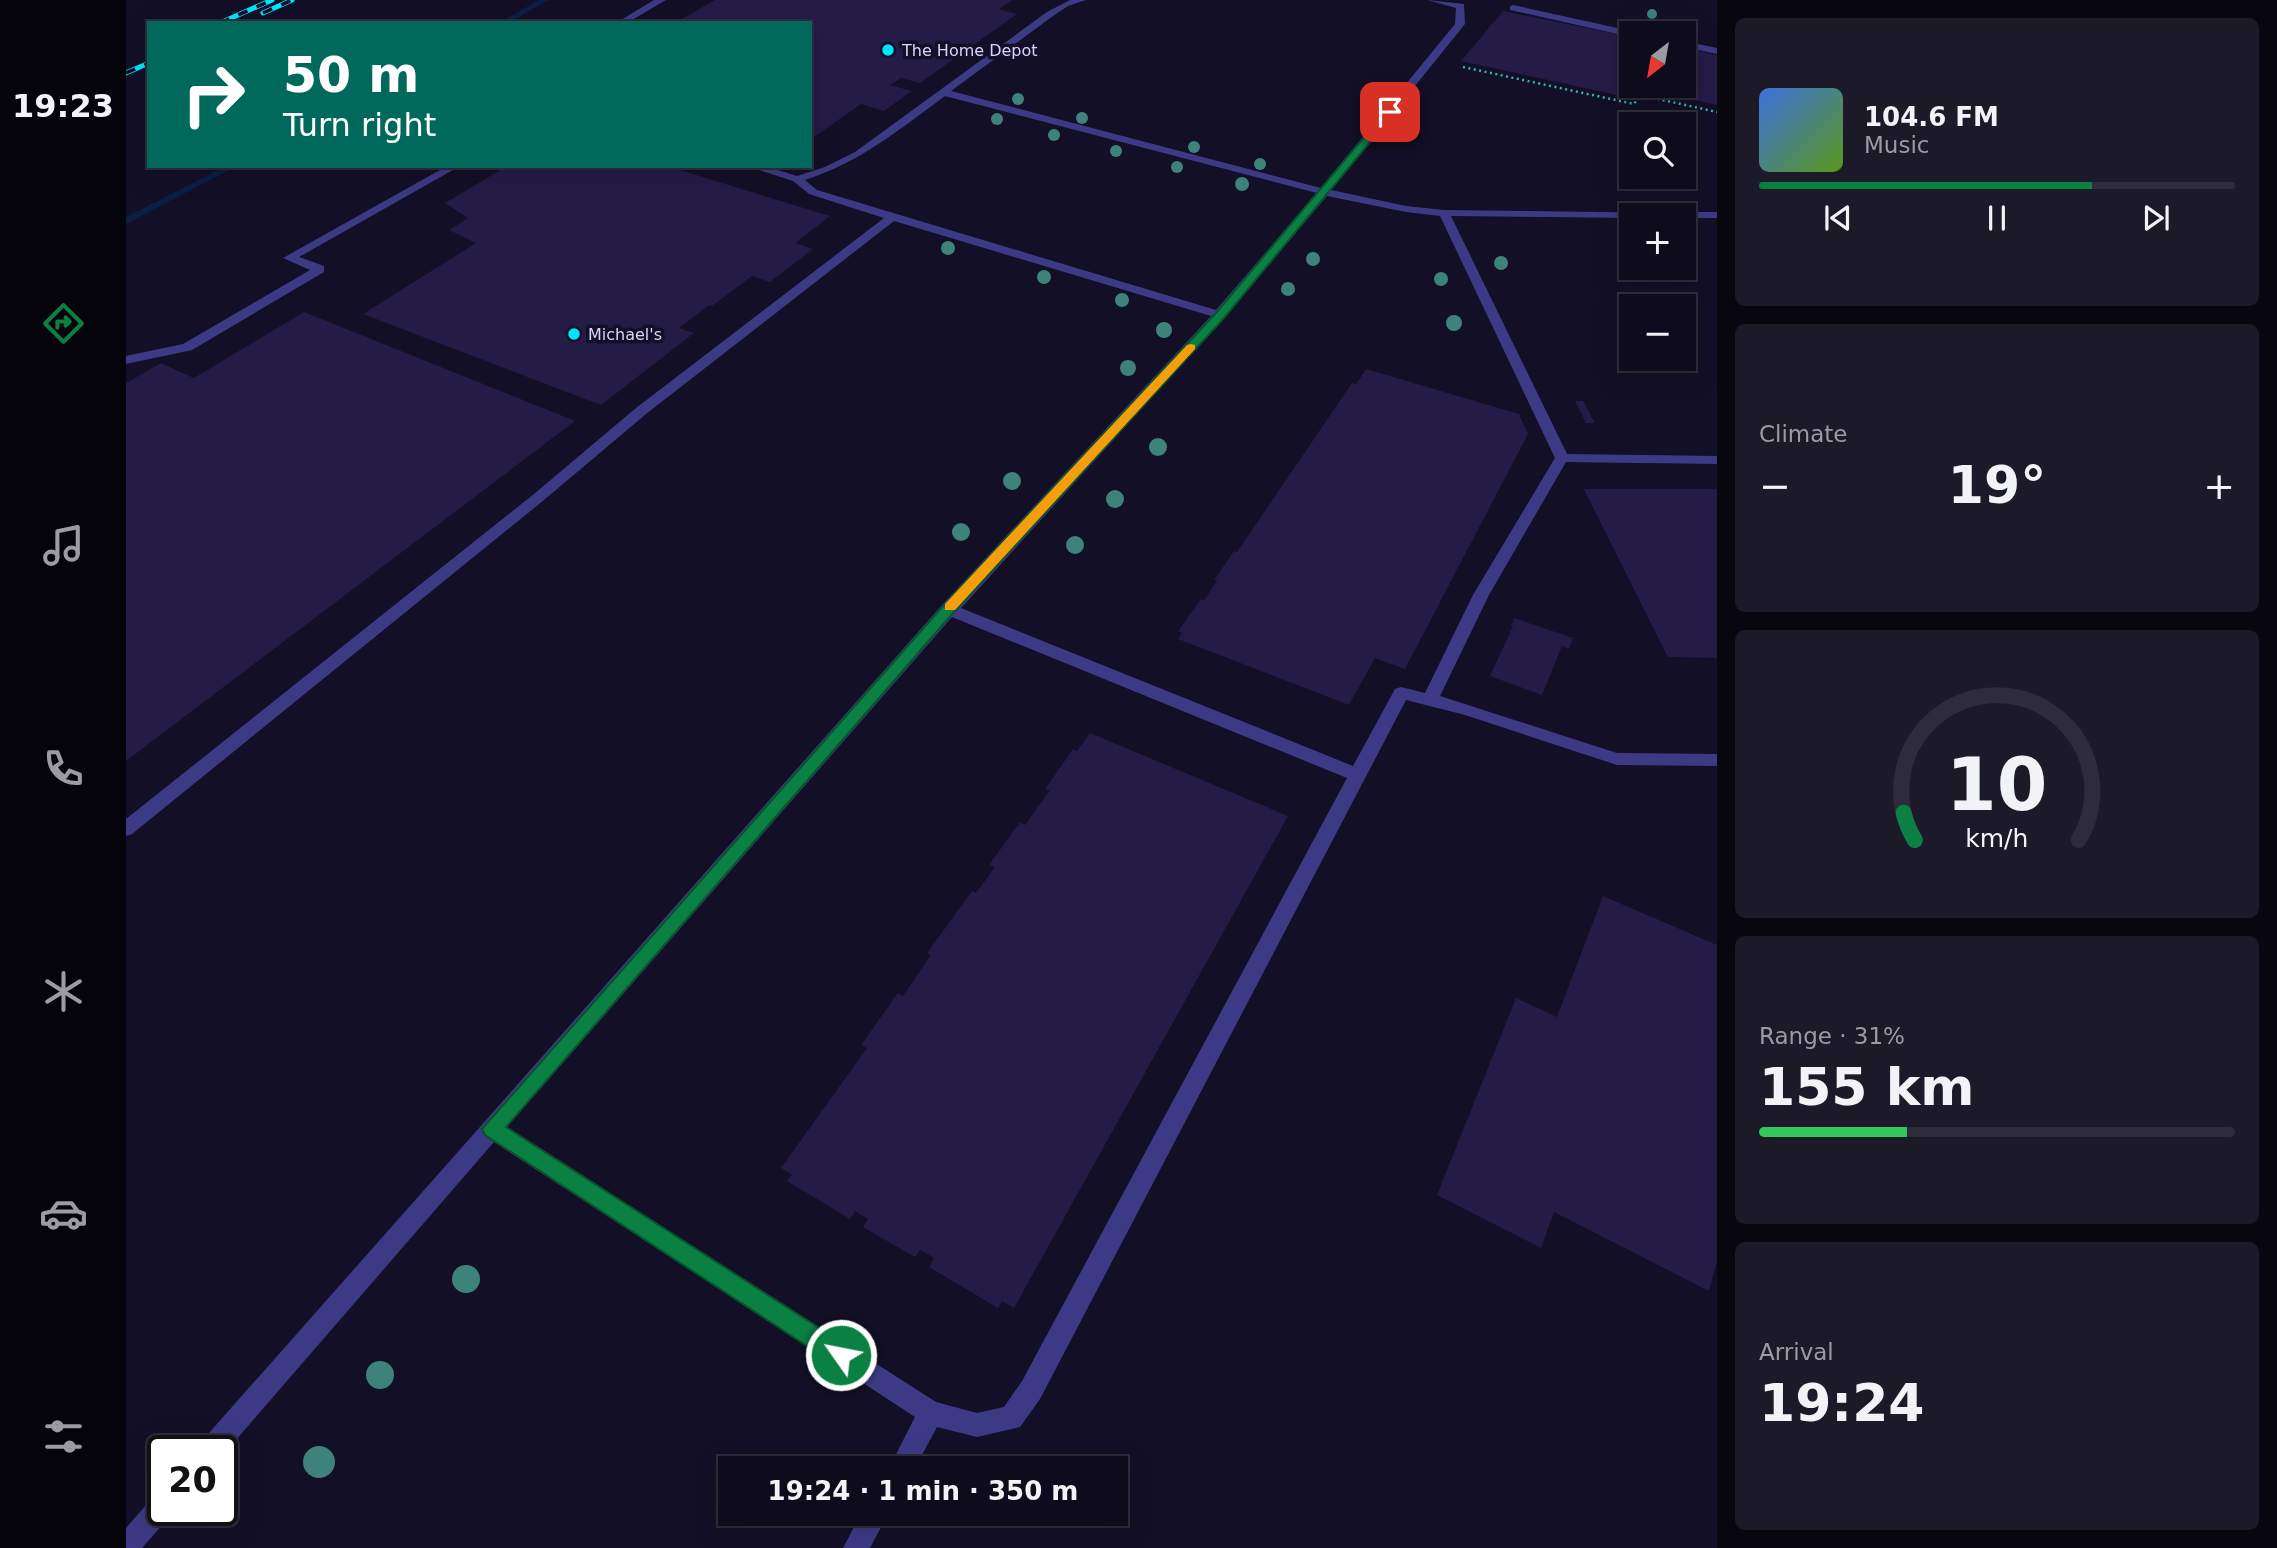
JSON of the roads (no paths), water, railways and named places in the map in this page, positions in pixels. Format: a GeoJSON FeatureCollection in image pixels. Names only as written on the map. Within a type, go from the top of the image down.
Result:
{"type":"FeatureCollection","features":[{"type":"Feature","properties":{"kind":"street"},"geometry":{"type":"LineString","coordinates":[[624,21],[661,0]]}},
{"type":"Feature","properties":{"kind":"street"},"geometry":{"type":"LineString","coordinates":[[797,179],[830,169],[859,155],[1050,14],[1065,4],[1081,0]]}},
{"type":"Feature","properties":{"kind":"street"},"geometry":{"type":"LineString","coordinates":[[224,1435],[948,609],[1220,315],[1324,192],[1460,24],[1461,6],[1432,0]]}},
{"type":"Feature","properties":{"kind":"street"},"geometry":{"type":"LineString","coordinates":[[1513,8],[1619,31]]}},
{"type":"Feature","properties":{"kind":"street"},"geometry":{"type":"LineString","coordinates":[[1696,47],[1717,51]]}},
{"type":"Feature","properties":{"kind":"street"},"geometry":{"type":"LineString","coordinates":[[943,92],[1324,192],[1406,209],[1444,214],[1619,215]]}},
{"type":"Feature","properties":{"kind":"street"},"geometry":{"type":"LineString","coordinates":[[126,360],[187,347],[320,269],[289,258],[451,168]]}},
{"type":"Feature","properties":{"kind":"street"},"geometry":{"type":"LineString","coordinates":[[759,168],[797,179],[813,192],[1220,315]]}},
{"type":"Feature","properties":{"kind":"street"},"geometry":{"type":"LineString","coordinates":[[1444,214],[1562,458]]}},
{"type":"Feature","properties":{"kind":"street"},"geometry":{"type":"LineString","coordinates":[[1696,215],[1717,215]]}},
{"type":"Feature","properties":{"kind":"street"},"geometry":{"type":"LineString","coordinates":[[126,829],[539,497],[641,411],[892,216]]}},
{"type":"Feature","properties":{"kind":"street"},"geometry":{"type":"LineString","coordinates":[[1562,458],[1717,460]]}},
{"type":"Feature","properties":{"kind":"street"},"geometry":{"type":"LineString","coordinates":[[1430,699],[1482,595],[1562,458]]}},
{"type":"Feature","properties":{"kind":"street"},"geometry":{"type":"LineString","coordinates":[[948,609],[1358,775]]}},
{"type":"Feature","properties":{"kind":"street"},"geometry":{"type":"LineString","coordinates":[[492,1129],[931,1413],[977,1425],[1011,1418],[1031,1390],[1401,693],[1467,709],[1618,760],[1717,760]]}},
{"type":"Feature","properties":{"kind":"street"},"geometry":{"type":"LineString","coordinates":[[908,1456],[931,1413]]}},
{"type":"Feature","properties":{"kind":"street"},"geometry":{"type":"LineString","coordinates":[[126,1547],[147,1523]]}},
{"type":"Feature","properties":{"kind":"street"},"geometry":{"type":"LineString","coordinates":[[856,1548],[868,1526]]}},
{"type":"Feature","properties":{"kind":"waterway"},"geometry":{"type":"LineString","coordinates":[[507,21],[544,0]]}},
{"type":"Feature","properties":{"kind":"waterway"},"geometry":{"type":"LineString","coordinates":[[126,221],[229,168]]}},
{"type":"Feature","properties":{"kind":"railway"},"geometry":{"type":"LineString","coordinates":[[225,21],[272,0]]}},
{"type":"Feature","properties":{"kind":"railway"},"geometry":{"type":"LineString","coordinates":[[263,13],[292,0]]}},
{"type":"Feature","properties":{"kind":"railway"},"geometry":{"type":"LineString","coordinates":[[126,73],[147,64]]}},
{"type":"Feature","properties":{"kind":"place","name":"The Home Depot"},"geometry":{"type":"Point","coordinates":[888,50]}},
{"type":"Feature","properties":{"kind":"place","name":"Michael's"},"geometry":{"type":"Point","coordinates":[574,334]}}]}
